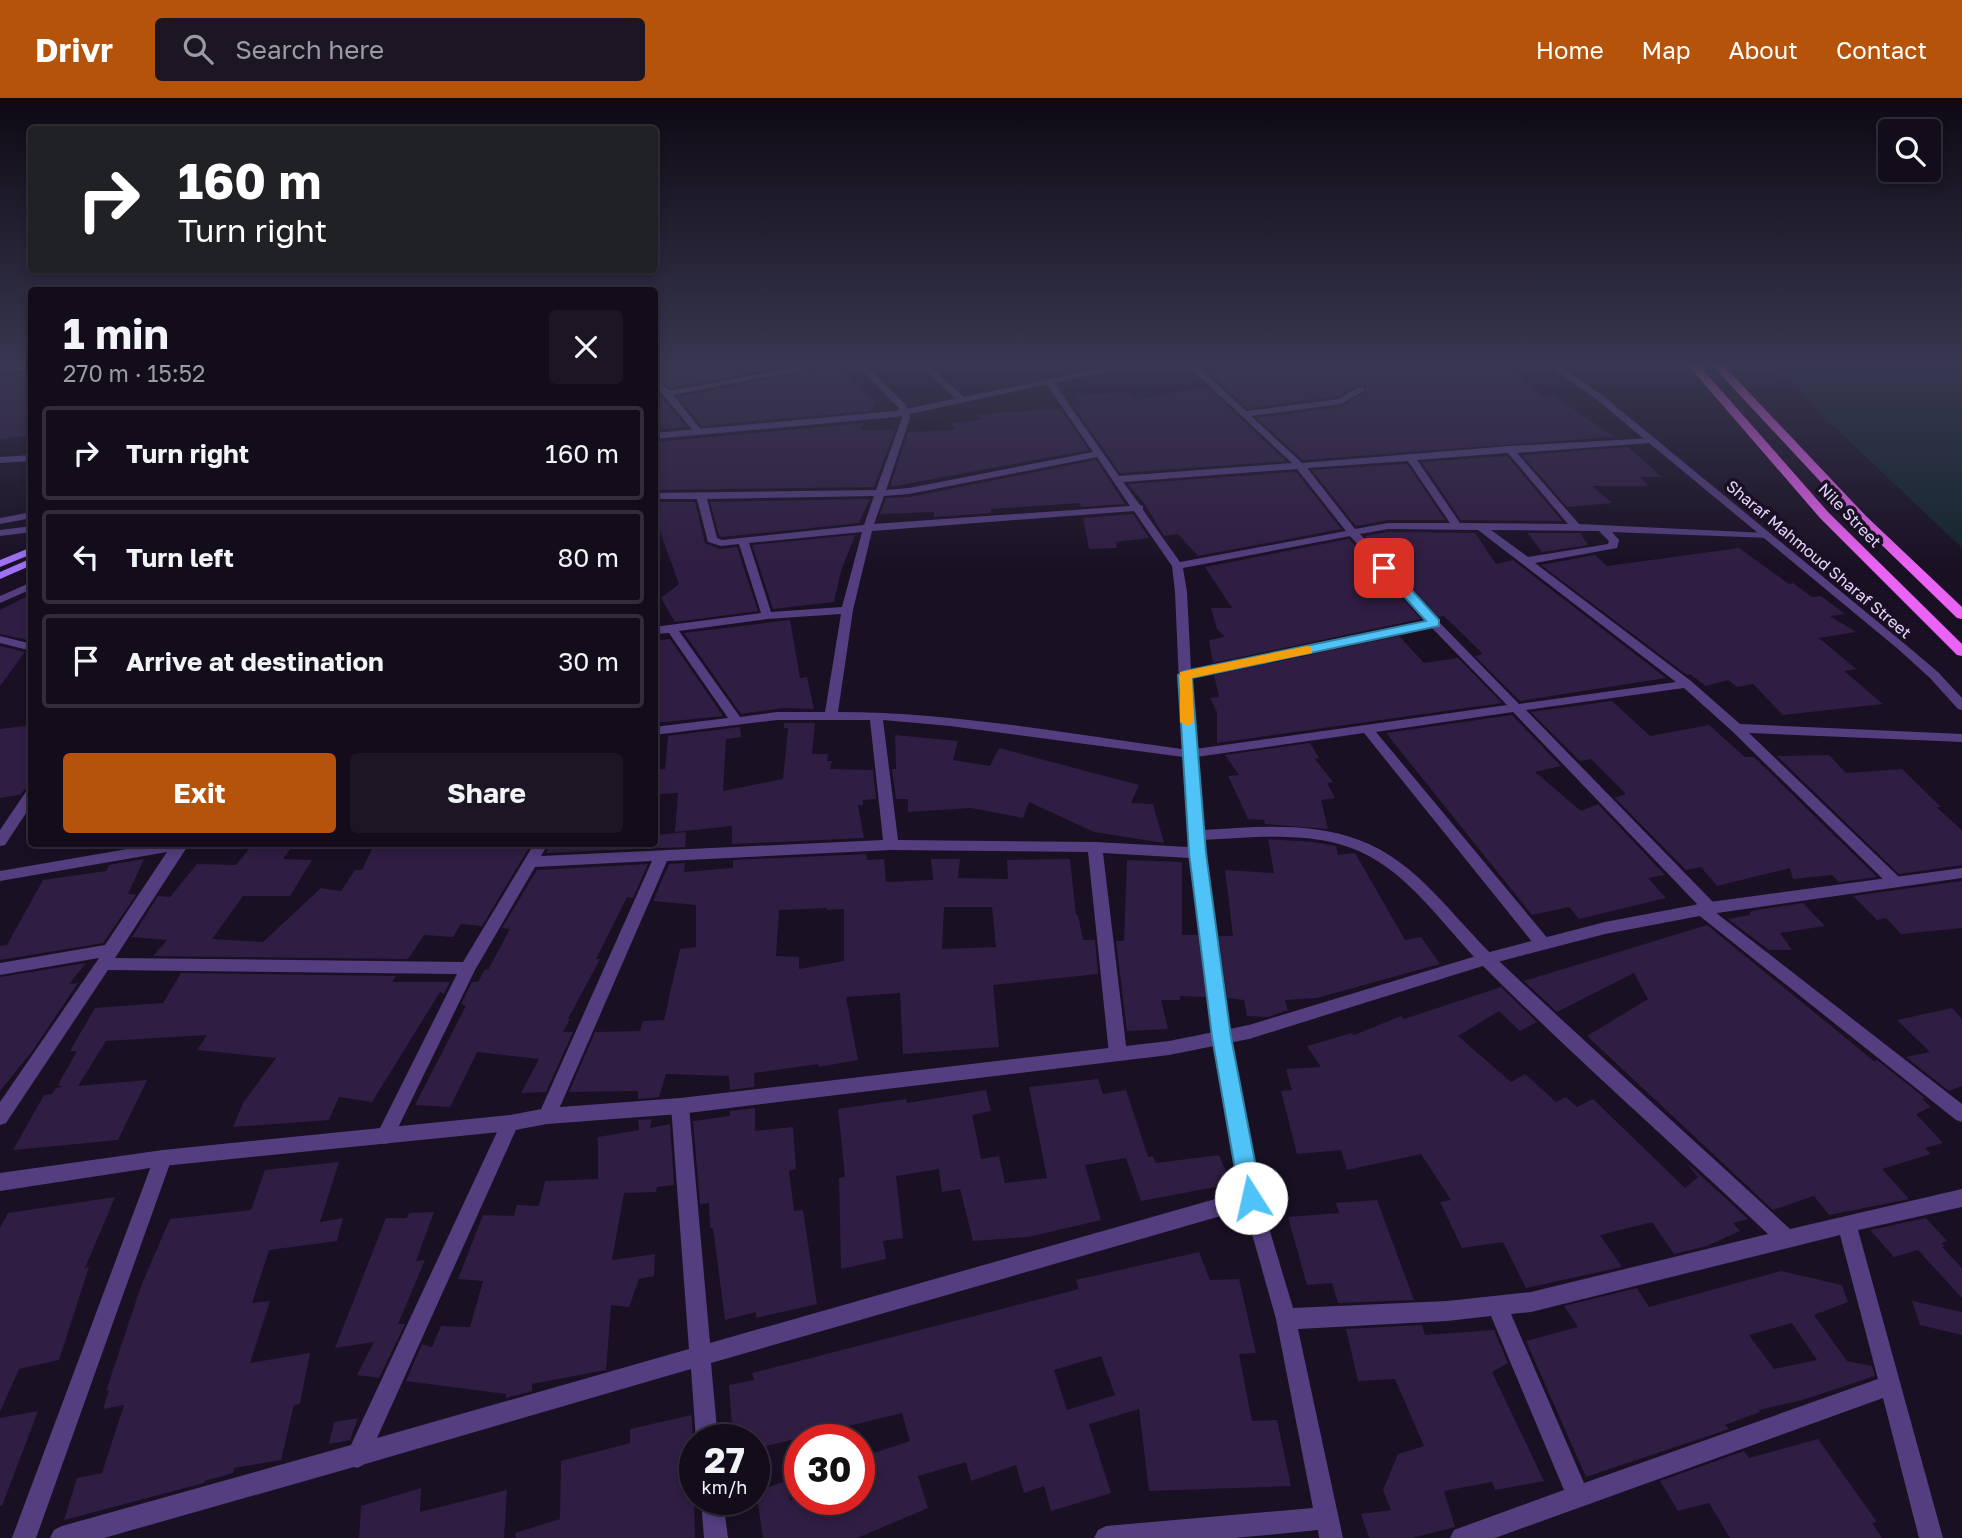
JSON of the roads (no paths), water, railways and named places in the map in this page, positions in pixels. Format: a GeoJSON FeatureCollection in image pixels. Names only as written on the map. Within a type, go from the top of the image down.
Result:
{"type":"FeatureCollection","features":[{"type":"Feature","properties":{"kind":"main road","name":"Nile Street"},"geometry":{"type":"LineString","coordinates":[[1751,431],[1824,515],[1962,652]]}},
{"type":"Feature","properties":{"kind":"main road","name":"Nile Street"},"geometry":{"type":"LineString","coordinates":[[1780,431],[1863,519],[1962,615]]}},
{"type":"Feature","properties":{"kind":"main road"},"geometry":{"type":"LineString","coordinates":[[0,564],[28,552]]}},
{"type":"Feature","properties":{"kind":"main road"},"geometry":{"type":"LineString","coordinates":[[0,576],[28,563]]}},
{"type":"Feature","properties":{"kind":"street"},"geometry":{"type":"LineString","coordinates":[[658,436],[707,431]]}},
{"type":"Feature","properties":{"kind":"street"},"geometry":{"type":"LineString","coordinates":[[831,714],[847,610],[868,528],[900,431]]}},
{"type":"Feature","properties":{"kind":"street"},"geometry":{"type":"LineString","coordinates":[[1084,431],[1177,566],[1181,592],[1197,853],[1222,1037],[1251,1198],[1286,1319],[1329,1528],[1106,1538]]}},
{"type":"Feature","properties":{"kind":"street"},"geometry":{"type":"LineString","coordinates":[[1263,431],[1300,466],[1351,531],[1434,623],[1706,909],[1962,1114]]}},
{"type":"Feature","properties":{"kind":"street","name":"Sharaf Mahmoud Sharaf Street"},"geometry":{"type":"LineString","coordinates":[[1639,431],[1934,675],[1962,706]]}},
{"type":"Feature","properties":{"kind":"street"},"geometry":{"type":"LineString","coordinates":[[1119,479],[1650,440]]}},
{"type":"Feature","properties":{"kind":"street"},"geometry":{"type":"LineString","coordinates":[[1509,450],[1576,527]]}},
{"type":"Feature","properties":{"kind":"street"},"geometry":{"type":"LineString","coordinates":[[658,496],[880,494],[931,488],[1100,454]]}},
{"type":"Feature","properties":{"kind":"street"},"geometry":{"type":"LineString","coordinates":[[1410,457],[1457,526]]}},
{"type":"Feature","properties":{"kind":"street"},"geometry":{"type":"LineString","coordinates":[[0,460],[28,458]]}},
{"type":"Feature","properties":{"kind":"street"},"geometry":{"type":"LineString","coordinates":[[702,497],[713,541],[743,542],[868,528],[1139,508]]}},
{"type":"Feature","properties":{"kind":"street"},"geometry":{"type":"LineString","coordinates":[[0,521],[28,516]]}},
{"type":"Feature","properties":{"kind":"street"},"geometry":{"type":"LineString","coordinates":[[1177,566],[1388,526],[1576,527],[1766,536]]}},
{"type":"Feature","properties":{"kind":"street"},"geometry":{"type":"LineString","coordinates":[[1480,526],[1687,684],[1737,728],[1894,881]]}},
{"type":"Feature","properties":{"kind":"street"},"geometry":{"type":"LineString","coordinates":[[1525,561],[1613,546],[1614,540],[1602,528]]}},
{"type":"Feature","properties":{"kind":"street"},"geometry":{"type":"LineString","coordinates":[[0,533],[28,530]]}},
{"type":"Feature","properties":{"kind":"street"},"geometry":{"type":"LineString","coordinates":[[743,542],[767,616]]}},
{"type":"Feature","properties":{"kind":"street"},"geometry":{"type":"LineString","coordinates":[[3,596],[28,587]]}},
{"type":"Feature","properties":{"kind":"street"},"geometry":{"type":"LineString","coordinates":[[658,631],[767,616],[847,610]]}},
{"type":"Feature","properties":{"kind":"street"},"geometry":{"type":"LineString","coordinates":[[1185,675],[1434,623]]}},
{"type":"Feature","properties":{"kind":"street"},"geometry":{"type":"LineString","coordinates":[[672,629],[736,720]]}},
{"type":"Feature","properties":{"kind":"street"},"geometry":{"type":"LineString","coordinates":[[0,639],[28,647]]}},
{"type":"Feature","properties":{"kind":"street"},"geometry":{"type":"LineString","coordinates":[[658,730],[736,720],[831,714],[950,722],[1189,754],[1687,684]]}},
{"type":"Feature","properties":{"kind":"street"},"geometry":{"type":"LineString","coordinates":[[876,716],[891,845]]}},
{"type":"Feature","properties":{"kind":"street"},"geometry":{"type":"LineString","coordinates":[[1737,728],[1962,738]]}},
{"type":"Feature","properties":{"kind":"street"},"geometry":{"type":"LineString","coordinates":[[1368,730],[1543,943]]}},
{"type":"Feature","properties":{"kind":"street"},"geometry":{"type":"LineString","coordinates":[[0,841],[28,799]]}},
{"type":"Feature","properties":{"kind":"street"},"geometry":{"type":"LineString","coordinates":[[1196,835],[1327,836],[1374,852],[1410,880],[1486,959],[1787,1239]]}},
{"type":"Feature","properties":{"kind":"street"},"geometry":{"type":"LineString","coordinates":[[530,862],[891,845],[1095,847],[1197,853]]}},
{"type":"Feature","properties":{"kind":"street"},"geometry":{"type":"LineString","coordinates":[[0,876],[164,847]]}},
{"type":"Feature","properties":{"kind":"street"},"geometry":{"type":"LineString","coordinates":[[0,1117],[179,847]]}},
{"type":"Feature","properties":{"kind":"street"},"geometry":{"type":"LineString","coordinates":[[385,1136],[468,968],[539,847]]}},
{"type":"Feature","properties":{"kind":"street"},"geometry":{"type":"LineString","coordinates":[[1095,847],[1118,1054]]}},
{"type":"Feature","properties":{"kind":"street"},"geometry":{"type":"LineString","coordinates":[[547,1116],[662,856]]}},
{"type":"Feature","properties":{"kind":"street"},"geometry":{"type":"LineString","coordinates":[[0,1182],[163,1158],[510,1123],[547,1116],[680,1106],[1169,1048],[1249,1032],[1486,959],[1605,928],[1706,909],[1962,873]]}},
{"type":"Feature","properties":{"kind":"street"},"geometry":{"type":"LineString","coordinates":[[0,969],[107,957],[468,968]]}},
{"type":"Feature","properties":{"kind":"street"},"geometry":{"type":"LineString","coordinates":[[680,1106],[705,1424]]}},
{"type":"Feature","properties":{"kind":"street"},"geometry":{"type":"LineString","coordinates":[[357,1457],[510,1123]]}},
{"type":"Feature","properties":{"kind":"street"},"geometry":{"type":"LineString","coordinates":[[24,1538],[163,1158]]}},
{"type":"Feature","properties":{"kind":"street"},"geometry":{"type":"LineString","coordinates":[[62,1538],[357,1457],[699,1355],[1251,1198]]}},
{"type":"Feature","properties":{"kind":"street"},"geometry":{"type":"LineString","coordinates":[[1286,1319],[1497,1307],[1531,1302],[1962,1198]]}},
{"type":"Feature","properties":{"kind":"street"},"geometry":{"type":"LineString","coordinates":[[1847,1224],[1931,1538]]}},
{"type":"Feature","properties":{"kind":"street"},"geometry":{"type":"LineString","coordinates":[[1497,1307],[1578,1496]]}},
{"type":"Feature","properties":{"kind":"street"},"geometry":{"type":"LineString","coordinates":[[1462,1538],[1890,1385]]}},
{"type":"Feature","properties":{"kind":"street"},"geometry":{"type":"LineString","coordinates":[[714,1515],[716,1538]]}}]}
